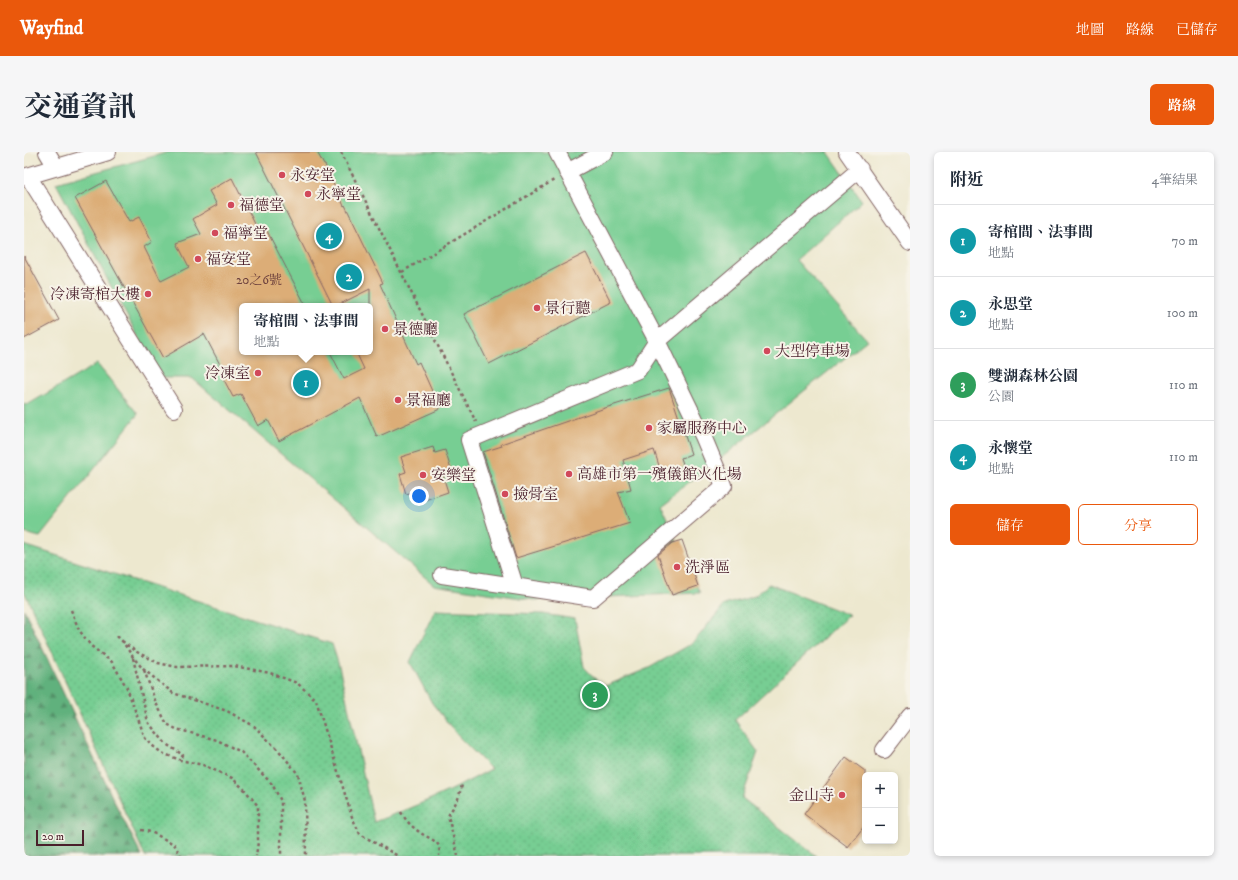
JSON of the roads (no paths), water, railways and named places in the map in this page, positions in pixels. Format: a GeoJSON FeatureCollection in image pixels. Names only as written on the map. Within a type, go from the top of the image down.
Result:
{"type":"FeatureCollection","features":[{"type":"Feature","properties":{"kind":"street"},"geometry":{"type":"LineString","coordinates":[[47,152],[56,167]]}},
{"type":"Feature","properties":{"kind":"street"},"geometry":{"type":"LineString","coordinates":[[108,152],[26,177],[174,408]]}},
{"type":"Feature","properties":{"kind":"street"},"geometry":{"type":"LineString","coordinates":[[442,575],[592,598],[724,486],[703,436],[657,341],[557,152]]}},
{"type":"Feature","properties":{"kind":"street"},"geometry":{"type":"LineString","coordinates":[[567,172],[605,152]]}},
{"type":"Feature","properties":{"kind":"street"},"geometry":{"type":"LineString","coordinates":[[847,152],[910,243]]}},
{"type":"Feature","properties":{"kind":"street"},"geometry":{"type":"LineString","coordinates":[[515,586],[469,440],[638,370],[657,341],[860,169]]}},
{"type":"Feature","properties":{"kind":"street"},"geometry":{"type":"LineString","coordinates":[[884,750],[910,716]]}},
{"type":"Feature","properties":{"kind":"place","name":"永安堂"},"geometry":{"type":"Point","coordinates":[282,175]}},
{"type":"Feature","properties":{"kind":"place","name":"永寧堂"},"geometry":{"type":"Point","coordinates":[308,194]}},
{"type":"Feature","properties":{"kind":"place","name":"福德堂"},"geometry":{"type":"Point","coordinates":[231,205]}},
{"type":"Feature","properties":{"kind":"place","name":"福寧堂"},"geometry":{"type":"Point","coordinates":[215,233]}},
{"type":"Feature","properties":{"kind":"place","name":"永懷堂"},"geometry":{"type":"Point","coordinates":[329,236]}},
{"type":"Feature","properties":{"kind":"place","name":"福安堂"},"geometry":{"type":"Point","coordinates":[198,259]}},
{"type":"Feature","properties":{"kind":"place","name":"永思堂"},"geometry":{"type":"Point","coordinates":[349,277]}},
{"type":"Feature","properties":{"kind":"place","name":"冷凍寄棺大樓"},"geometry":{"type":"Point","coordinates":[148,294]}},
{"type":"Feature","properties":{"kind":"place","name":"景行聽"},"geometry":{"type":"Point","coordinates":[537,308]}},
{"type":"Feature","properties":{"kind":"place","name":"景德廳"},"geometry":{"type":"Point","coordinates":[385,329]}},
{"type":"Feature","properties":{"kind":"place","name":"大型停車場"},"geometry":{"type":"Point","coordinates":[767,351]}},
{"type":"Feature","properties":{"kind":"place","name":"冷凍室"},"geometry":{"type":"Point","coordinates":[258,373]}},
{"type":"Feature","properties":{"kind":"place","name":"寄棺間、法事間"},"geometry":{"type":"Point","coordinates":[306,383]}},
{"type":"Feature","properties":{"kind":"place","name":"景福廳"},"geometry":{"type":"Point","coordinates":[398,400]}},
{"type":"Feature","properties":{"kind":"place","name":"家屬服務中心"},"geometry":{"type":"Point","coordinates":[649,428]}},
{"type":"Feature","properties":{"kind":"place","name":"高雄市第一殯儀館火化場"},"geometry":{"type":"Point","coordinates":[569,474]}},
{"type":"Feature","properties":{"kind":"place","name":"安樂堂"},"geometry":{"type":"Point","coordinates":[423,475]}},
{"type":"Feature","properties":{"kind":"place","name":"撿骨室"},"geometry":{"type":"Point","coordinates":[505,494]}},
{"type":"Feature","properties":{"kind":"place","name":"洗淨區"},"geometry":{"type":"Point","coordinates":[677,567]}},
{"type":"Feature","properties":{"kind":"place","name":"雙湖森林公園"},"geometry":{"type":"Point","coordinates":[595,695]}},
{"type":"Feature","properties":{"kind":"place","name":"金山寺"},"geometry":{"type":"Point","coordinates":[842,795]}}]}
